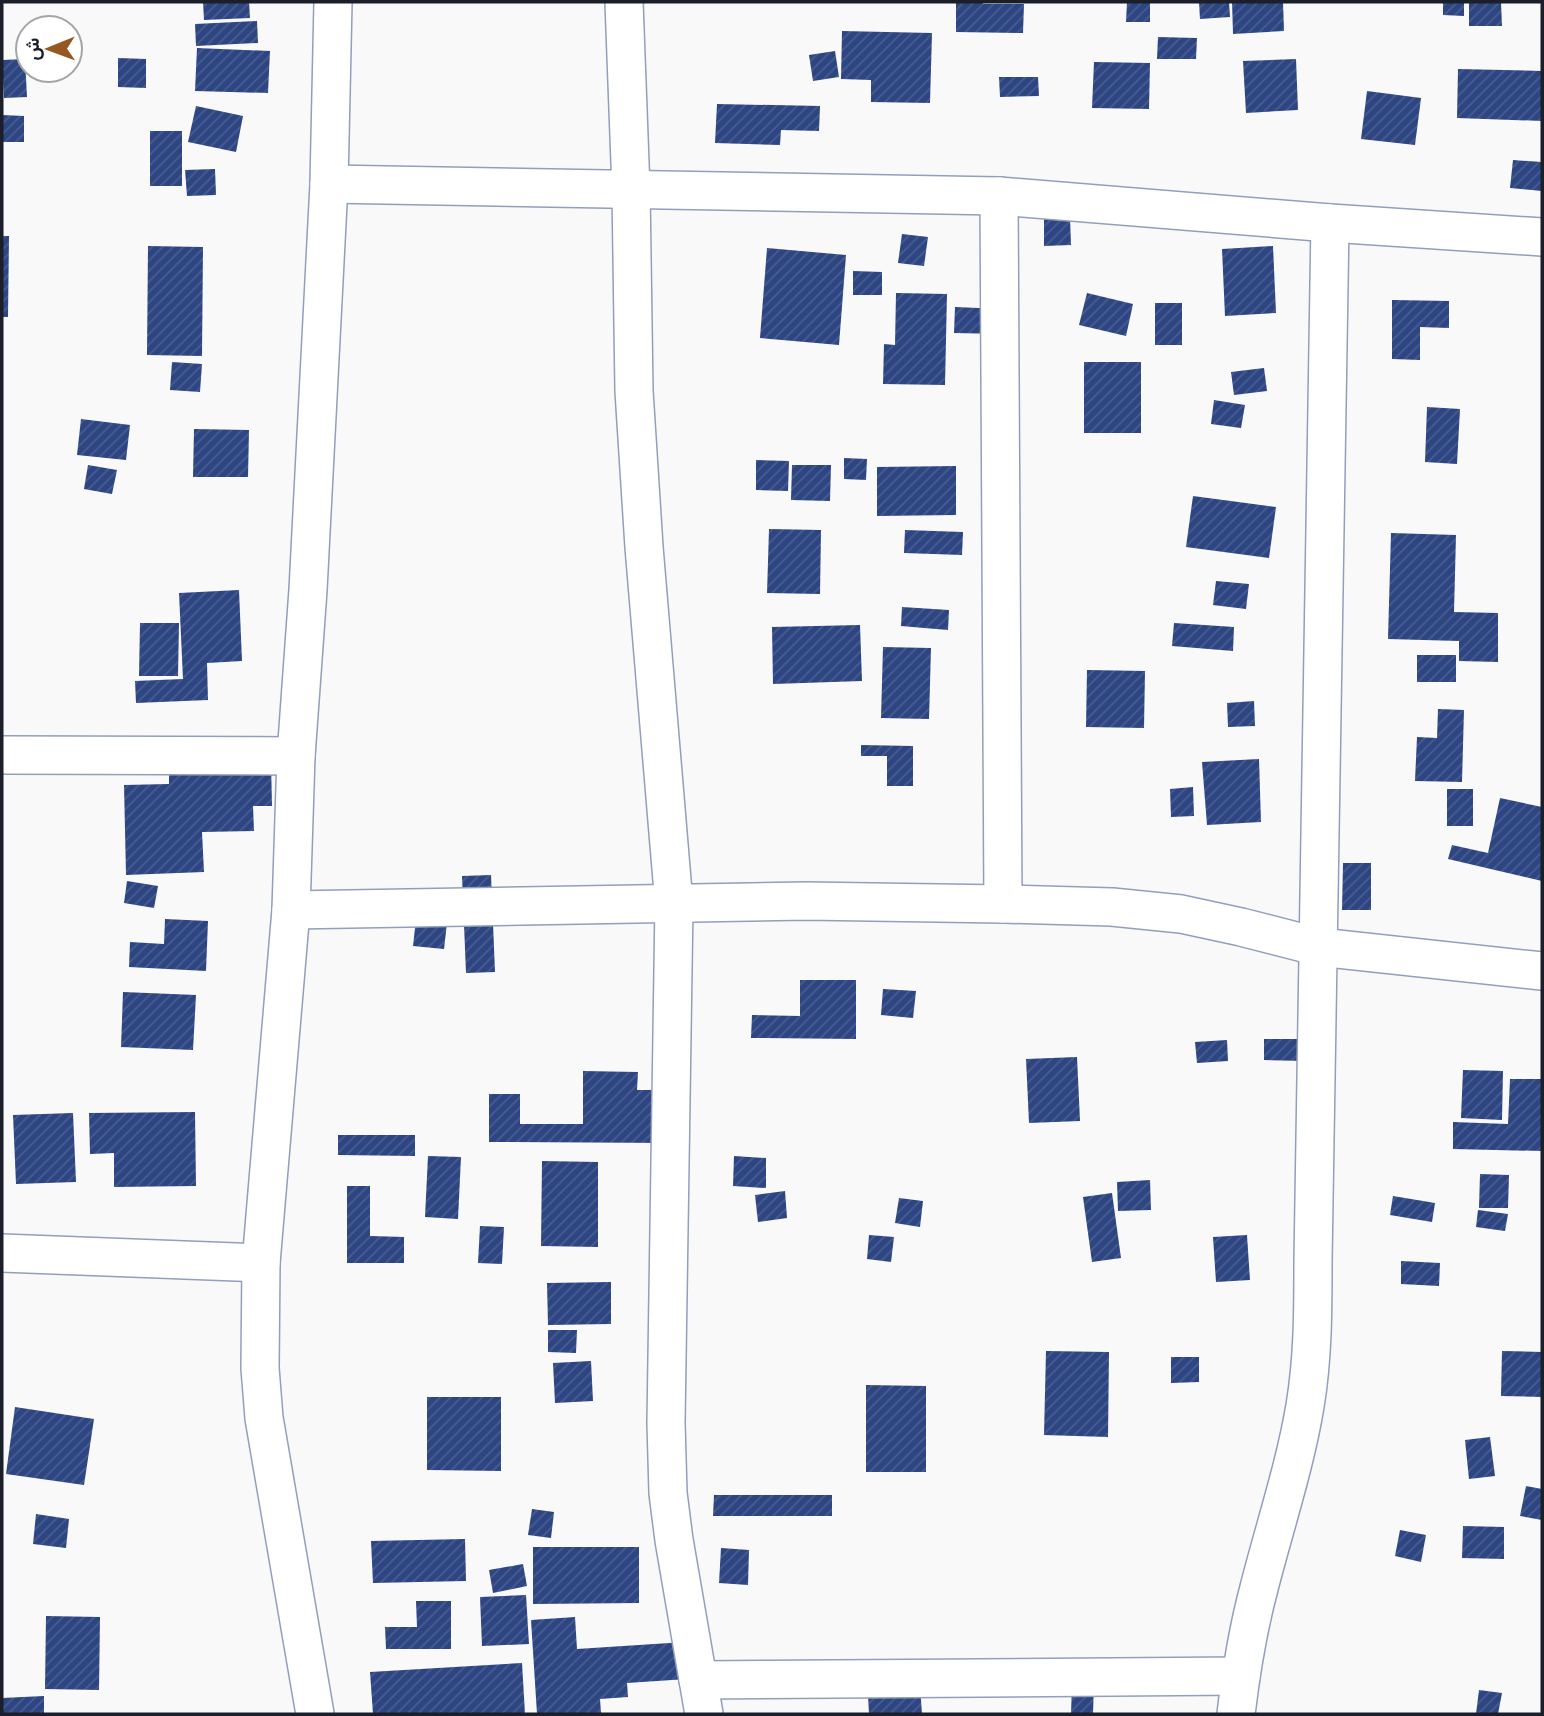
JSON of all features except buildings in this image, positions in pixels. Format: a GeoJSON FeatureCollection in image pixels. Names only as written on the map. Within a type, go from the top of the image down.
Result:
{"type":"FeatureCollection","features":[{"type":"Feature","properties":{"kind":"street"},"geometry":{"type":"LineString","coordinates":[[315,1714],[264,1418],[260,1368],[261,1263],[291,910],[296,756],[308,590],[329,184],[333,2]]}},
{"type":"Feature","properties":{"kind":"street"},"geometry":{"type":"LineString","coordinates":[[624,2],[631,191],[634,391],[646,575],[674,904],[666,1423],[668,1493],[701,1697],[1241,1676]]}},
{"type":"Feature","properties":{"kind":"street"},"geometry":{"type":"LineString","coordinates":[[329,184],[999,196],[1542,237]]}},
{"type":"Feature","properties":{"kind":"street"},"geometry":{"type":"LineString","coordinates":[[999,196],[1003,904]]}},
{"type":"Feature","properties":{"kind":"street"},"geometry":{"type":"LineString","coordinates":[[1236,1714],[1258,1592],[1305,1406],[1314,1334],[1313,1261],[1331,223]]}},
{"type":"Feature","properties":{"kind":"street"},"geometry":{"type":"LineString","coordinates":[[2,755],[296,756]]}},
{"type":"Feature","properties":{"kind":"street"},"geometry":{"type":"LineString","coordinates":[[291,910],[806,901],[1112,907],[1181,914],[1319,947],[1542,971]]}},
{"type":"Feature","properties":{"kind":"street"},"geometry":{"type":"LineString","coordinates":[[2,1253],[261,1263]]}}]}
